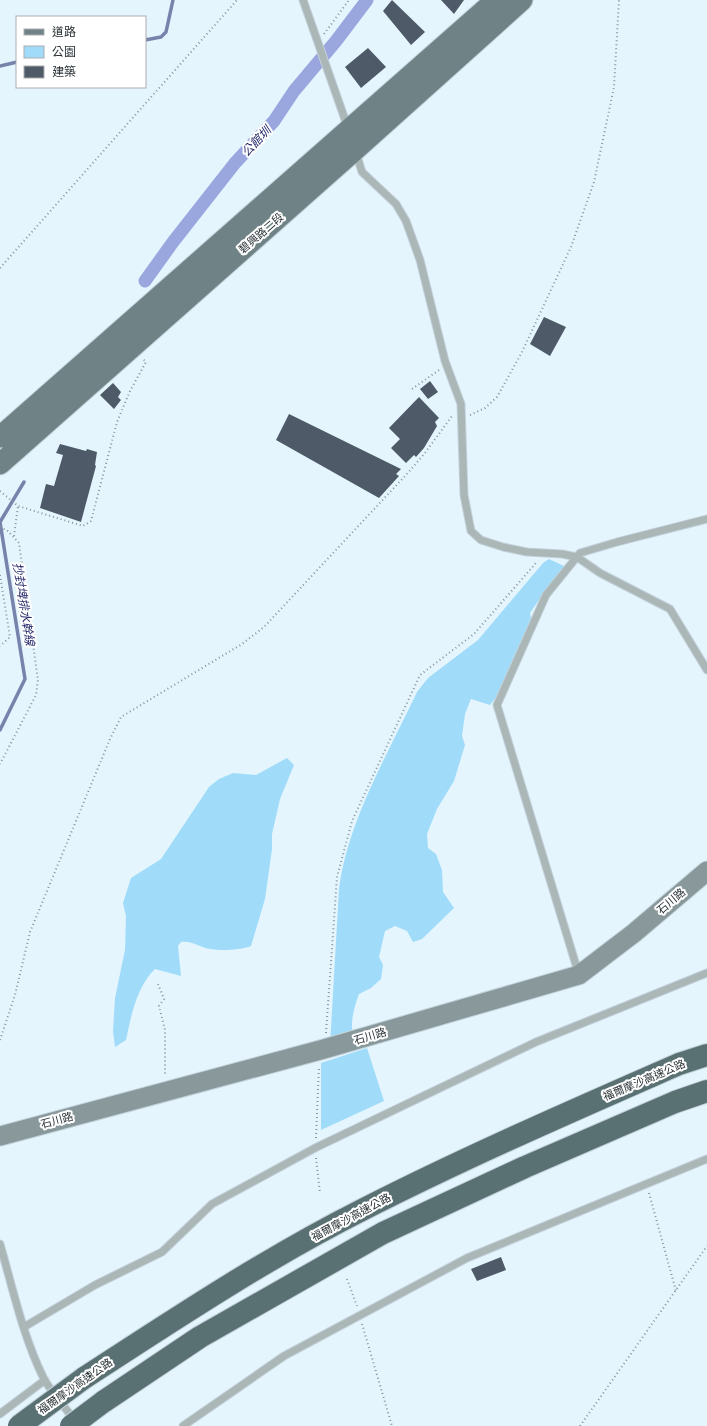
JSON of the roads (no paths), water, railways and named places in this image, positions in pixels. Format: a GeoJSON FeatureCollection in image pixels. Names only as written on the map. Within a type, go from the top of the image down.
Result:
{"type":"FeatureCollection","features":[{"type":"Feature","properties":{"kind":"highway","name":"福爾摩沙高速公路"},"geometry":{"type":"LineString","coordinates":[[19,1426],[84,1378],[222,1289],[361,1210],[500,1142],[679,1064],[707,1055]]}},
{"type":"Feature","properties":{"kind":"highway"},"geometry":{"type":"LineString","coordinates":[[71,1426],[103,1402],[200,1337],[383,1233],[525,1167],[675,1102],[707,1091]]}},
{"type":"Feature","properties":{"kind":"main road","name":"碧興路二段"},"geometry":{"type":"LineString","coordinates":[[0,464],[134,345],[352,140],[496,0]]}},
{"type":"Feature","properties":{"kind":"main road","name":"碧興路二段"},"geometry":{"type":"LineString","coordinates":[[0,437],[352,140],[522,0]]}},
{"type":"Feature","properties":{"kind":"street","name":"石川路"},"geometry":{"type":"LineString","coordinates":[[0,1136],[324,1049],[579,975],[634,933],[707,871]]}},
{"type":"Feature","properties":{"kind":"lane"},"geometry":{"type":"LineString","coordinates":[[302,0],[321,50],[362,172],[396,204],[406,221],[420,260],[446,365],[461,404],[464,496],[471,531],[481,540],[503,547],[576,557],[600,573],[670,609],[707,670]]}},
{"type":"Feature","properties":{"kind":"lane"},"geometry":{"type":"LineString","coordinates":[[579,975],[497,705],[546,595],[580,553],[707,519]]}},
{"type":"Feature","properties":{"kind":"lane"},"geometry":{"type":"LineString","coordinates":[[24,1327],[95,1285],[162,1252],[212,1204],[315,1148],[536,1042],[707,973]]}},
{"type":"Feature","properties":{"kind":"lane"},"geometry":{"type":"LineString","coordinates":[[183,1426],[284,1356],[467,1258],[707,1159]]}},
{"type":"Feature","properties":{"kind":"lane"},"geometry":{"type":"LineString","coordinates":[[0,1244],[24,1327],[45,1380],[79,1426]]}},
{"type":"Feature","properties":{"kind":"lane"},"geometry":{"type":"LineString","coordinates":[[0,1414],[45,1380]]}},
{"type":"Feature","properties":{"kind":"waterway"},"geometry":{"type":"LineString","coordinates":[[146,40],[161,37],[166,32],[173,0]]}},
{"type":"Feature","properties":{"kind":"waterway","name":"公館圳"},"geometry":{"type":"LineString","coordinates":[[145,281],[173,242],[235,163],[274,121],[294,91],[336,41],[367,0]]}},
{"type":"Feature","properties":{"kind":"waterway"},"geometry":{"type":"LineString","coordinates":[[0,66],[16,62]]}},
{"type":"Feature","properties":{"kind":"waterway","name":"抄封埤排水幹線"},"geometry":{"type":"LineString","coordinates":[[0,730],[25,679],[0,522],[24,482]]}}]}
